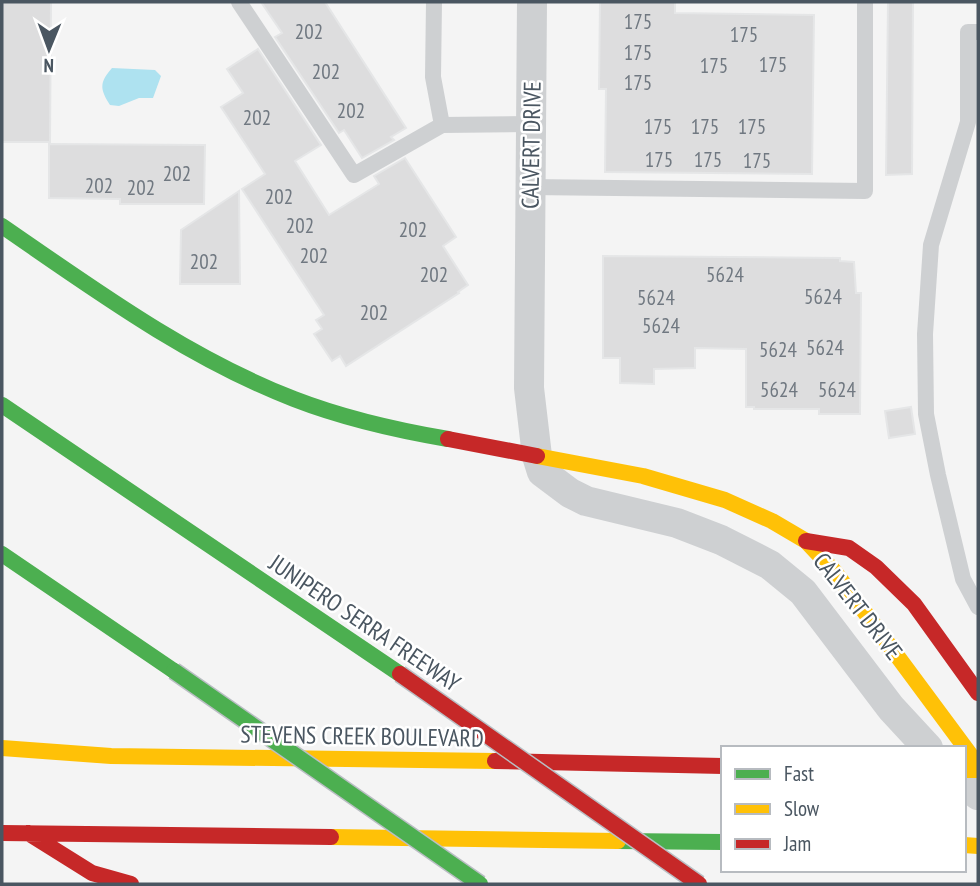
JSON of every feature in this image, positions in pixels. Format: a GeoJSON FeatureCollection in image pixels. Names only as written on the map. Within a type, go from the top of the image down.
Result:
{"type":"FeatureCollection","features":[{"type":"Feature","properties":{"kind":"main road"},"geometry":{"type":"LineString","coordinates":[[2,226],[150,326],[257,383],[338,415],[418,435],[537,456]]}},
{"type":"Feature","properties":{"kind":"main road","name":"JUNIPERO SERRA FREEWAY"},"geometry":{"type":"LineString","coordinates":[[2,405],[400,674],[699,884]]}},
{"type":"Feature","properties":{"kind":"main road","name":"CALVERT DRIVE"},"geometry":{"type":"LineString","coordinates":[[537,456],[643,476],[725,500],[772,521],[806,541],[835,572],[962,746]]}},
{"type":"Feature","properties":{"kind":"main road"},"geometry":{"type":"LineString","coordinates":[[806,541],[849,548],[876,567],[914,604],[978,693]]}},
{"type":"Feature","properties":{"kind":"main road"},"geometry":{"type":"LineString","coordinates":[[2,554],[480,884]]}},
{"type":"Feature","properties":{"kind":"main road","name":"STEVENS CREEK BOULEVARD"},"geometry":{"type":"LineString","coordinates":[[2,748],[111,756],[721,766]]}},
{"type":"Feature","properties":{"kind":"main road","name":"CALVERT DRIVE"},"geometry":{"type":"LineString","coordinates":[[966,752],[978,768]]}},
{"type":"Feature","properties":{"kind":"main road"},"geometry":{"type":"LineString","coordinates":[[2,833],[721,842]]}},
{"type":"Feature","properties":{"kind":"main road"},"geometry":{"type":"LineString","coordinates":[[28,833],[92,873],[131,884]]}},
{"type":"Feature","properties":{"kind":"street","name":"CALVERT DRIVE"},"geometry":{"type":"LineString","coordinates":[[533,2],[529,388],[541,472],[569,493],[586,501],[677,523],[721,540],[770,565],[803,592],[891,708],[926,746]]}},
{"type":"Feature","properties":{"kind":"lane"},"geometry":{"type":"LineString","coordinates":[[239,2],[354,175],[442,124],[530,124]]}},
{"type":"Feature","properties":{"kind":"lane"},"geometry":{"type":"LineString","coordinates":[[434,2],[433,77],[442,124]]}},
{"type":"Feature","properties":{"kind":"lane"},"geometry":{"type":"LineString","coordinates":[[530,187],[865,191],[865,2]]}},
{"type":"Feature","properties":{"kind":"lane"},"geometry":{"type":"LineString","coordinates":[[978,32],[968,32],[968,122],[931,245],[925,334],[926,414],[935,463],[963,579],[978,607]]}},
{"type":"Feature","properties":{"kind":"water"},"geometry":{"type":"Polygon","coordinates":[[[112,68],[155,70],[161,76],[153,98],[139,98],[119,106],[110,105],[102,86],[112,68]]]}},
{"type":"Feature","properties":{"kind":"building"},"geometry":{"type":"Polygon","coordinates":[[[2,2],[51,2],[50,142],[2,142],[2,2]]]}},
{"type":"Feature","properties":{"kind":"building"},"geometry":{"type":"Polygon","coordinates":[[[261,2],[325,2],[406,128],[391,137],[394,140],[362,158],[344,130],[339,133],[275,37],[282,33],[261,2]]]}},
{"type":"Feature","properties":{"kind":"building"},"geometry":{"type":"Polygon","coordinates":[[[600,2],[675,2],[675,13],[814,15],[812,174],[605,172],[606,89],[599,89],[600,2]]]}},
{"type":"Feature","properties":{"kind":"building"},"geometry":{"type":"Polygon","coordinates":[[[888,2],[913,2],[912,174],[886,175],[888,2]]]}},
{"type":"Feature","properties":{"kind":"building"},"geometry":{"type":"Polygon","coordinates":[[[258,49],[321,145],[295,161],[329,215],[379,184],[374,176],[405,158],[456,237],[443,246],[468,285],[346,366],[340,356],[332,361],[314,334],[322,329],[316,320],[324,315],[242,189],[265,174],[221,107],[243,93],[227,69],[258,49]]]}},
{"type":"Feature","properties":{"kind":"building"},"geometry":{"type":"Polygon","coordinates":[[[49,144],[205,145],[204,204],[120,204],[120,199],[49,198],[49,144]]]}},
{"type":"Feature","properties":{"kind":"building"},"geometry":{"type":"Polygon","coordinates":[[[239,191],[240,284],[180,284],[181,230],[239,191]]]}},
{"type":"Feature","properties":{"kind":"building"},"geometry":{"type":"Polygon","coordinates":[[[603,256],[840,258],[840,261],[854,262],[856,293],[861,293],[860,414],[819,414],[819,409],[746,407],[746,349],[695,348],[695,368],[654,369],[654,384],[620,383],[620,358],[603,358],[603,256]]]}},
{"type":"Feature","properties":{"kind":"building"},"geometry":{"type":"Polygon","coordinates":[[[911,407],[915,434],[889,438],[885,411],[911,407]]]}},
{"type":"Feature","properties":{"kind":"traffic: fast"},"geometry":{"type":"LineString","coordinates":[[2,226],[143,321],[217,364],[313,406],[350,418],[448,439]]}},
{"type":"Feature","properties":{"kind":"traffic: fast"},"geometry":{"type":"LineString","coordinates":[[2,405],[400,674]]}},
{"type":"Feature","properties":{"kind":"traffic: fast"},"geometry":{"type":"LineString","coordinates":[[2,554],[174,671]]}},
{"type":"Feature","properties":{"kind":"traffic: fast"},"geometry":{"type":"LineString","coordinates":[[174,671],[480,884]]}},
{"type":"Feature","properties":{"kind":"traffic: fast"},"geometry":{"type":"LineString","coordinates":[[618,841],[721,842]]}},
{"type":"Feature","properties":{"kind":"traffic: slow"},"geometry":{"type":"LineString","coordinates":[[537,456],[643,476],[725,500],[772,521],[806,541],[835,572],[964,746]]}},
{"type":"Feature","properties":{"kind":"traffic: slow"},"geometry":{"type":"LineString","coordinates":[[2,748],[111,756],[495,761]]}},
{"type":"Feature","properties":{"kind":"traffic: slow"},"geometry":{"type":"LineString","coordinates":[[966,749],[978,765]]}},
{"type":"Feature","properties":{"kind":"traffic: slow"},"geometry":{"type":"LineString","coordinates":[[966,770],[978,770]]}},
{"type":"Feature","properties":{"kind":"traffic: slow"},"geometry":{"type":"LineString","coordinates":[[331,837],[618,841]]}},
{"type":"Feature","properties":{"kind":"traffic: slow"},"geometry":{"type":"LineString","coordinates":[[966,845],[978,846]]}},
{"type":"Feature","properties":{"kind":"traffic: jam"},"geometry":{"type":"LineString","coordinates":[[448,439],[537,456]]}},
{"type":"Feature","properties":{"kind":"traffic: jam"},"geometry":{"type":"LineString","coordinates":[[806,541],[849,548],[876,567],[914,604],[978,693]]}},
{"type":"Feature","properties":{"kind":"traffic: jam"},"geometry":{"type":"LineString","coordinates":[[400,674],[699,884]]}},
{"type":"Feature","properties":{"kind":"traffic: jam"},"geometry":{"type":"LineString","coordinates":[[495,761],[721,766]]}},
{"type":"Feature","properties":{"kind":"traffic: jam"},"geometry":{"type":"LineString","coordinates":[[2,833],[331,837]]}},
{"type":"Feature","properties":{"kind":"traffic: jam"},"geometry":{"type":"LineString","coordinates":[[28,833],[92,873],[131,884]]}}]}
